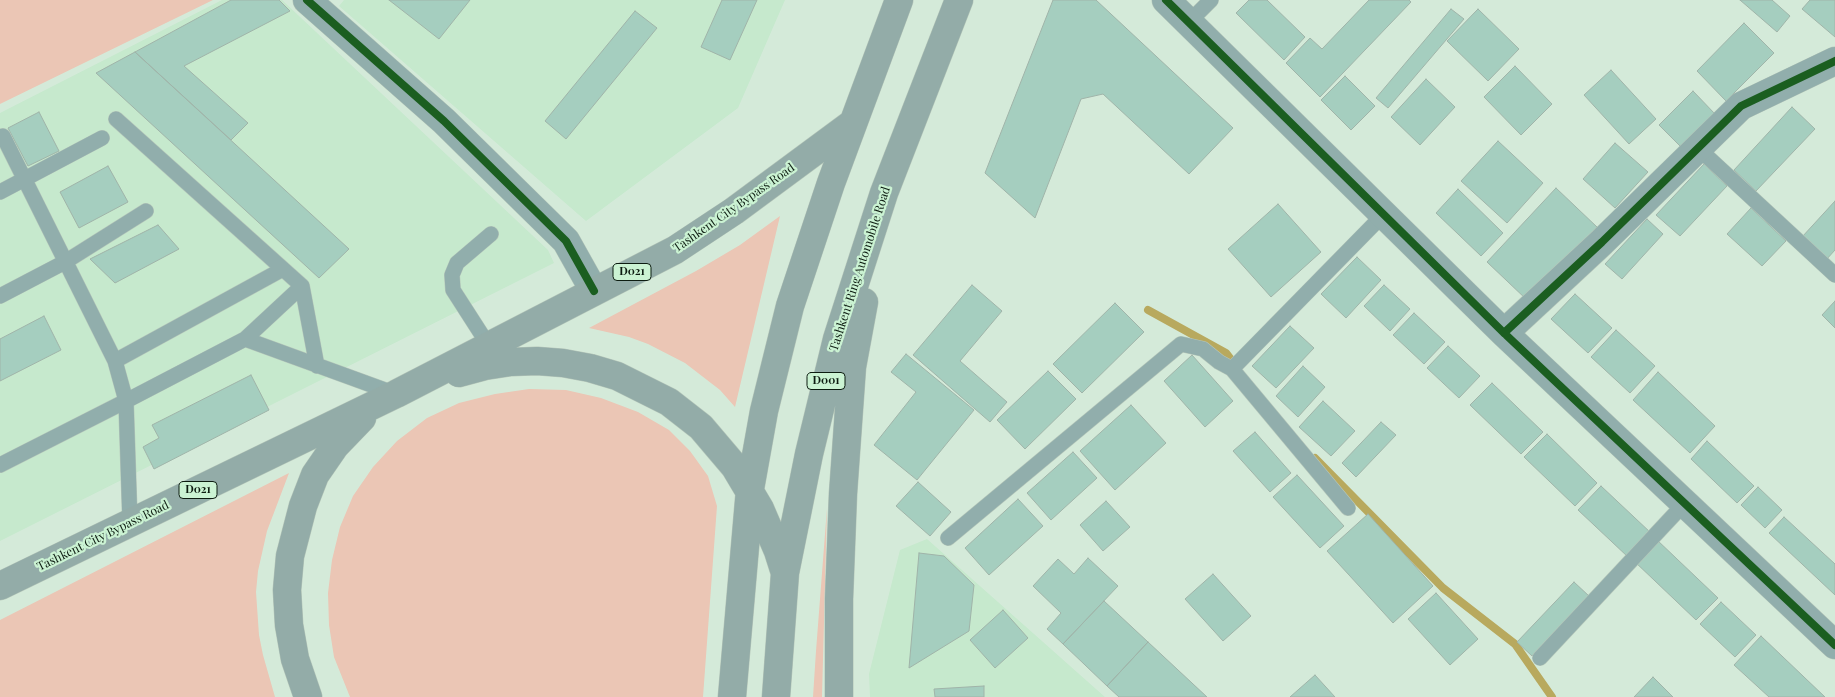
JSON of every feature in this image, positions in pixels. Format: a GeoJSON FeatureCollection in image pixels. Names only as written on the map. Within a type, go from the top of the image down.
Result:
{"type":"FeatureCollection","features":[{"type":"Feature","properties":{"kind":"highway"},"geometry":{"type":"LineString","coordinates":[[732,697],[750,489],[764,410],[790,306],[828,191],[899,0]]}},
{"type":"Feature","properties":{"kind":"highway","name":"Tashkent Ring Automobile Road"},"geometry":{"type":"LineString","coordinates":[[776,697],[785,573],[809,454],[837,339],[884,193],[959,0]]}},
{"type":"Feature","properties":{"kind":"highway","name":"Tashkent City Bypass Road"},"geometry":{"type":"LineString","coordinates":[[0,586],[396,394],[675,250],[734,211],[853,123]]}},
{"type":"Feature","properties":{"kind":"highway"},"geometry":{"type":"LineString","coordinates":[[839,697],[838,599],[852,367],[884,193]]}},
{"type":"Feature","properties":{"kind":"highway","name":"Tashkent City Bypass Road"},"geometry":{"type":"LineString","coordinates":[[308,697],[295,659],[287,607],[290,556],[308,490],[329,453],[346,432],[376,406],[396,394],[459,373],[498,364],[537,361],[563,363],[617,376],[669,402],[702,427],[724,452],[750,489],[770,529],[785,573]]}},
{"type":"Feature","properties":{"kind":"street"},"geometry":{"type":"LineString","coordinates":[[307,0],[444,121],[566,241],[594,291]]}},
{"type":"Feature","properties":{"kind":"street"},"geometry":{"type":"LineString","coordinates":[[1166,0],[1504,333],[1835,645]]}},
{"type":"Feature","properties":{"kind":"street"},"geometry":{"type":"LineString","coordinates":[[1504,333],[1602,242],[1741,106],[1835,61]]}},
{"type":"Feature","properties":{"kind":"lane"},"geometry":{"type":"LineString","coordinates":[[1189,22],[1211,0]]}},
{"type":"Feature","properties":{"kind":"lane"},"geometry":{"type":"LineString","coordinates":[[116,119],[302,286],[318,366]]}},
{"type":"Feature","properties":{"kind":"lane"},"geometry":{"type":"LineString","coordinates":[[3,136],[115,361],[126,401],[130,523]]}},
{"type":"Feature","properties":{"kind":"lane"},"geometry":{"type":"LineString","coordinates":[[0,192],[102,138]]}},
{"type":"Feature","properties":{"kind":"lane"},"geometry":{"type":"LineString","coordinates":[[1698,148],[1835,275]]}},
{"type":"Feature","properties":{"kind":"lane"},"geometry":{"type":"LineString","coordinates":[[0,296],[65,262],[146,211]]}},
{"type":"Feature","properties":{"kind":"lane"},"geometry":{"type":"LineString","coordinates":[[1232,369],[1384,214]]}},
{"type":"Feature","properties":{"kind":"lane"},"geometry":{"type":"LineString","coordinates":[[489,346],[453,290],[452,275],[457,263],[491,234]]}},
{"type":"Feature","properties":{"kind":"lane"},"geometry":{"type":"LineString","coordinates":[[115,361],[283,269]]}},
{"type":"Feature","properties":{"kind":"lane"},"geometry":{"type":"LineString","coordinates":[[0,465],[245,339],[302,286]]}},
{"type":"Feature","properties":{"kind":"lane"},"geometry":{"type":"LineString","coordinates":[[245,339],[396,394]]}},
{"type":"Feature","properties":{"kind":"lane"},"geometry":{"type":"LineString","coordinates":[[948,538],[1181,344],[1203,348],[1219,362],[1232,369],[1348,508]]}},
{"type":"Feature","properties":{"kind":"lane"},"geometry":{"type":"LineString","coordinates":[[1540,658],[1685,504]]}},
{"type":"Feature","properties":{"kind":"shaded area"},"geometry":{"type":"Polygon","coordinates":[[[0,0],[213,0],[0,104],[0,0]]]}},
{"type":"Feature","properties":{"kind":"shaded area"},"geometry":{"type":"Polygon","coordinates":[[[222,0],[282,0],[548,250],[554,263],[0,541],[0,113],[222,0]]]}},
{"type":"Feature","properties":{"kind":"shaded area"},"geometry":{"type":"Polygon","coordinates":[[[344,0],[785,0],[738,108],[586,221],[339,6],[344,0]]]}},
{"type":"Feature","properties":{"kind":"shaded area"},"geometry":{"type":"Polygon","coordinates":[[[780,216],[735,407],[720,390],[685,363],[648,344],[629,337],[589,328],[696,271],[740,245],[780,216]]]}},
{"type":"Feature","properties":{"kind":"shaded area"},"geometry":{"type":"Polygon","coordinates":[[[529,389],[566,390],[601,398],[638,412],[669,430],[690,451],[708,476],[717,506],[703,697],[350,697],[334,657],[329,625],[328,593],[332,560],[340,527],[353,496],[373,467],[397,441],[427,418],[459,403],[495,394],[529,389]]]}},
{"type":"Feature","properties":{"kind":"shaded area"},"geometry":{"type":"Polygon","coordinates":[[[289,473],[267,531],[258,571],[256,592],[259,635],[275,697],[0,697],[0,620],[289,473]]]}},
{"type":"Feature","properties":{"kind":"shaded area"},"geometry":{"type":"Polygon","coordinates":[[[827,508],[822,697],[813,697],[816,651],[827,508]]]}},
{"type":"Feature","properties":{"kind":"shaded area"},"geometry":{"type":"Polygon","coordinates":[[[927,539],[1105,697],[870,697],[869,674],[900,550],[927,539]]]}},
{"type":"Feature","properties":{"kind":"building"},"geometry":{"type":"Polygon","coordinates":[[[231,0],[279,0],[290,11],[184,66],[248,123],[231,140],[135,52],[231,0]]]}},
{"type":"Feature","properties":{"kind":"building"},"geometry":{"type":"Polygon","coordinates":[[[389,0],[470,0],[439,39],[389,0]]]}},
{"type":"Feature","properties":{"kind":"building"},"geometry":{"type":"Polygon","coordinates":[[[722,0],[757,0],[730,60],[701,47],[722,0]]]}},
{"type":"Feature","properties":{"kind":"building"},"geometry":{"type":"Polygon","coordinates":[[[1053,0],[1096,0],[1233,128],[1189,174],[1103,94],[1081,99],[1035,218],[985,173],[1053,0]]]}},
{"type":"Feature","properties":{"kind":"building"},"geometry":{"type":"Polygon","coordinates":[[[1249,0],[1267,0],[1305,37],[1284,60],[1236,13],[1249,0]]]}},
{"type":"Feature","properties":{"kind":"building"},"geometry":{"type":"Polygon","coordinates":[[[1369,0],[1409,0],[1411,2],[1320,97],[1286,63],[1310,38],[1322,49],[1369,0]]]}},
{"type":"Feature","properties":{"kind":"building"},"geometry":{"type":"Polygon","coordinates":[[[1740,0],[1772,0],[1790,16],[1777,32],[1740,0]]]}},
{"type":"Feature","properties":{"kind":"building"},"geometry":{"type":"Polygon","coordinates":[[[1810,0],[1835,0],[1835,37],[1802,9],[1810,0]]]}},
{"type":"Feature","properties":{"kind":"building"},"geometry":{"type":"Polygon","coordinates":[[[1451,9],[1464,19],[1388,108],[1376,98],[1451,9]]]}},
{"type":"Feature","properties":{"kind":"building"},"geometry":{"type":"Polygon","coordinates":[[[1478,9],[1519,49],[1488,81],[1447,41],[1478,9]]]}},
{"type":"Feature","properties":{"kind":"building"},"geometry":{"type":"Polygon","coordinates":[[[635,11],[657,28],[566,139],[545,121],[635,11]]]}},
{"type":"Feature","properties":{"kind":"building"},"geometry":{"type":"Polygon","coordinates":[[[1744,23],[1774,53],[1726,101],[1697,71],[1744,23]]]}},
{"type":"Feature","properties":{"kind":"building"},"geometry":{"type":"Polygon","coordinates":[[[135,52],[349,249],[319,278],[96,73],[135,52]]]}},
{"type":"Feature","properties":{"kind":"building"},"geometry":{"type":"Polygon","coordinates":[[[1515,66],[1552,104],[1521,135],[1484,97],[1515,66]]]}},
{"type":"Feature","properties":{"kind":"building"},"geometry":{"type":"Polygon","coordinates":[[[1611,70],[1656,119],[1629,144],[1584,95],[1611,70]]]}},
{"type":"Feature","properties":{"kind":"building"},"geometry":{"type":"Polygon","coordinates":[[[1345,76],[1375,106],[1351,130],[1321,100],[1345,76]]]}},
{"type":"Feature","properties":{"kind":"building"},"geometry":{"type":"Polygon","coordinates":[[[1426,79],[1455,107],[1420,145],[1391,117],[1426,79]]]}},
{"type":"Feature","properties":{"kind":"building"},"geometry":{"type":"Polygon","coordinates":[[[1693,91],[1715,114],[1681,147],[1659,125],[1693,91]]]}},
{"type":"Feature","properties":{"kind":"building"},"geometry":{"type":"Polygon","coordinates":[[[1792,107],[1815,129],[1756,191],[1734,170],[1792,107]]]}},
{"type":"Feature","properties":{"kind":"building"},"geometry":{"type":"Polygon","coordinates":[[[39,112],[59,151],[28,166],[8,128],[39,112]]]}},
{"type":"Feature","properties":{"kind":"building"},"geometry":{"type":"Polygon","coordinates":[[[1498,141],[1543,183],[1507,223],[1461,181],[1498,141]]]}},
{"type":"Feature","properties":{"kind":"building"},"geometry":{"type":"Polygon","coordinates":[[[1615,143],[1648,172],[1615,208],[1583,179],[1615,143]]]}},
{"type":"Feature","properties":{"kind":"building"},"geometry":{"type":"Polygon","coordinates":[[[1704,164],[1727,186],[1680,236],[1656,215],[1704,164]]]}},
{"type":"Feature","properties":{"kind":"building"},"geometry":{"type":"Polygon","coordinates":[[[108,166],[128,202],[79,228],[60,192],[108,166]]]}},
{"type":"Feature","properties":{"kind":"building"},"geometry":{"type":"Polygon","coordinates":[[[1556,188],[1597,227],[1527,300],[1487,262],[1556,188]]]}},
{"type":"Feature","properties":{"kind":"building"},"geometry":{"type":"Polygon","coordinates":[[[1458,189],[1503,233],[1481,256],[1436,213],[1458,189]]]}},
{"type":"Feature","properties":{"kind":"building"},"geometry":{"type":"Polygon","coordinates":[[[1835,201],[1835,250],[1826,260],[1802,237],[1835,201]]]}},
{"type":"Feature","properties":{"kind":"building"},"geometry":{"type":"Polygon","coordinates":[[[1278,204],[1321,252],[1271,297],[1228,249],[1278,204]]]}},
{"type":"Feature","properties":{"kind":"building"},"geometry":{"type":"Polygon","coordinates":[[[1751,208],[1786,241],[1762,266],[1727,234],[1751,208]]]}},
{"type":"Feature","properties":{"kind":"building"},"geometry":{"type":"Polygon","coordinates":[[[1647,219],[1663,234],[1622,279],[1605,264],[1647,219]]]}},
{"type":"Feature","properties":{"kind":"building"},"geometry":{"type":"Polygon","coordinates":[[[158,225],[179,249],[115,283],[90,259],[158,225]]]}},
{"type":"Feature","properties":{"kind":"building"},"geometry":{"type":"Polygon","coordinates":[[[1357,257],[1381,280],[1346,318],[1321,294],[1357,257]]]}},
{"type":"Feature","properties":{"kind":"building"},"geometry":{"type":"Polygon","coordinates":[[[972,285],[1002,311],[960,361],[1007,402],[990,422],[913,355],[972,285]]]}},
{"type":"Feature","properties":{"kind":"building"},"geometry":{"type":"Polygon","coordinates":[[[1384,285],[1410,309],[1390,331],[1364,306],[1384,285]]]}},
{"type":"Feature","properties":{"kind":"building"},"geometry":{"type":"Polygon","coordinates":[[[1575,294],[1612,328],[1588,353],[1551,319],[1575,294]]]}},
{"type":"Feature","properties":{"kind":"building"},"geometry":{"type":"Polygon","coordinates":[[[1835,301],[1835,328],[1822,315],[1835,301]]]}},
{"type":"Feature","properties":{"kind":"building"},"geometry":{"type":"Polygon","coordinates":[[[1115,303],[1144,332],[1082,393],[1053,364],[1115,303]]]}},
{"type":"Feature","properties":{"kind":"building"},"geometry":{"type":"Polygon","coordinates":[[[1414,313],[1445,342],[1424,364],[1393,335],[1414,313]]]}},
{"type":"Feature","properties":{"kind":"building"},"geometry":{"type":"Polygon","coordinates":[[[44,316],[61,350],[0,381],[0,339],[44,316]]]}},
{"type":"Feature","properties":{"kind":"building"},"geometry":{"type":"Polygon","coordinates":[[[1290,326],[1314,348],[1276,388],[1252,366],[1290,326]]]}},
{"type":"Feature","properties":{"kind":"building"},"geometry":{"type":"Polygon","coordinates":[[[1616,330],[1655,366],[1630,393],[1591,357],[1616,330]]]}},
{"type":"Feature","properties":{"kind":"building"},"geometry":{"type":"Polygon","coordinates":[[[1448,346],[1480,376],[1459,398],[1427,368],[1448,346]]]}},
{"type":"Feature","properties":{"kind":"building"},"geometry":{"type":"Polygon","coordinates":[[[906,354],[974,410],[917,480],[874,445],[916,392],[891,372],[906,354]]]}},
{"type":"Feature","properties":{"kind":"building"},"geometry":{"type":"Polygon","coordinates":[[[1192,355],[1233,401],[1205,427],[1164,381],[1192,355]]]}},
{"type":"Feature","properties":{"kind":"building"},"geometry":{"type":"Polygon","coordinates":[[[1303,366],[1325,387],[1298,417],[1276,396],[1303,366]]]}},
{"type":"Feature","properties":{"kind":"building"},"geometry":{"type":"Polygon","coordinates":[[[1048,371],[1076,399],[1025,449],[997,420],[1048,371]]]}},
{"type":"Feature","properties":{"kind":"building"},"geometry":{"type":"Polygon","coordinates":[[[1658,372],[1715,426],[1690,453],[1633,400],[1658,372]]]}},
{"type":"Feature","properties":{"kind":"building"},"geometry":{"type":"Polygon","coordinates":[[[251,375],[269,410],[154,469],[143,447],[159,438],[152,425],[251,375]]]}},
{"type":"Feature","properties":{"kind":"building"},"geometry":{"type":"Polygon","coordinates":[[[1492,383],[1543,432],[1521,454],[1470,405],[1492,383]]]}},
{"type":"Feature","properties":{"kind":"building"},"geometry":{"type":"Polygon","coordinates":[[[1323,401],[1355,431],[1331,456],[1299,427],[1323,401]]]}},
{"type":"Feature","properties":{"kind":"building"},"geometry":{"type":"Polygon","coordinates":[[[1131,405],[1166,443],[1115,490],[1080,451],[1131,405]]]}},
{"type":"Feature","properties":{"kind":"building"},"geometry":{"type":"Polygon","coordinates":[[[1381,422],[1396,435],[1356,477],[1342,463],[1381,422]]]}},
{"type":"Feature","properties":{"kind":"building"},"geometry":{"type":"Polygon","coordinates":[[[1255,432],[1291,473],[1270,492],[1233,451],[1255,432]]]}},
{"type":"Feature","properties":{"kind":"building"},"geometry":{"type":"Polygon","coordinates":[[[1547,434],[1597,483],[1575,506],[1524,457],[1547,434]]]}},
{"type":"Feature","properties":{"kind":"building"},"geometry":{"type":"Polygon","coordinates":[[[1707,441],[1754,486],[1737,503],[1691,459],[1707,441]]]}},
{"type":"Feature","properties":{"kind":"building"},"geometry":{"type":"Polygon","coordinates":[[[1073,452],[1097,478],[1051,520],[1027,493],[1073,452]]]}},
{"type":"Feature","properties":{"kind":"building"},"geometry":{"type":"Polygon","coordinates":[[[1297,475],[1344,526],[1320,548],[1273,497],[1297,475]]]}},
{"type":"Feature","properties":{"kind":"building"},"geometry":{"type":"Polygon","coordinates":[[[918,482],[951,512],[930,536],[896,506],[918,482]]]}},
{"type":"Feature","properties":{"kind":"building"},"geometry":{"type":"Polygon","coordinates":[[[1601,486],[1651,533],[1628,557],[1578,510],[1601,486]]]}},
{"type":"Feature","properties":{"kind":"building"},"geometry":{"type":"Polygon","coordinates":[[[1758,487],[1782,510],[1765,528],[1741,505],[1758,487]]]}},
{"type":"Feature","properties":{"kind":"building"},"geometry":{"type":"Polygon","coordinates":[[[1018,499],[1043,526],[989,575],[965,548],[1018,499]]]}},
{"type":"Feature","properties":{"kind":"building"},"geometry":{"type":"Polygon","coordinates":[[[1106,501],[1130,527],[1103,551],[1080,525],[1106,501]]]}},
{"type":"Feature","properties":{"kind":"building"},"geometry":{"type":"Polygon","coordinates":[[[1368,514],[1433,586],[1393,623],[1327,551],[1368,514]]]}},
{"type":"Feature","properties":{"kind":"building"},"geometry":{"type":"Polygon","coordinates":[[[1784,517],[1835,564],[1835,595],[1769,533],[1784,517]]]}},
{"type":"Feature","properties":{"kind":"building"},"geometry":{"type":"Polygon","coordinates":[[[1656,539],[1718,598],[1696,620],[1634,561],[1656,539]]]}},
{"type":"Feature","properties":{"kind":"building"},"geometry":{"type":"Polygon","coordinates":[[[919,553],[944,556],[974,585],[969,631],[909,668],[919,553]]]}},
{"type":"Feature","properties":{"kind":"building"},"geometry":{"type":"Polygon","coordinates":[[[1088,558],[1118,586],[1063,644],[1047,629],[1061,613],[1033,586],[1058,559],[1074,574],[1088,558]]]}},
{"type":"Feature","properties":{"kind":"building"},"geometry":{"type":"Polygon","coordinates":[[[1213,574],[1251,616],[1223,641],[1185,599],[1213,574]]]}},
{"type":"Feature","properties":{"kind":"building"},"geometry":{"type":"Polygon","coordinates":[[[1574,582],[1589,596],[1532,656],[1517,642],[1574,582]]]}},
{"type":"Feature","properties":{"kind":"building"},"geometry":{"type":"Polygon","coordinates":[[[1436,593],[1478,639],[1450,665],[1408,619],[1436,593]]]}},
{"type":"Feature","properties":{"kind":"building"},"geometry":{"type":"Polygon","coordinates":[[[1104,601],[1148,642],[1107,686],[1063,644],[1104,601]]]}},
{"type":"Feature","properties":{"kind":"building"},"geometry":{"type":"Polygon","coordinates":[[[1721,602],[1756,635],[1735,657],[1700,624],[1721,602]]]}},
{"type":"Feature","properties":{"kind":"building"},"geometry":{"type":"Polygon","coordinates":[[[1003,610],[1028,638],[995,668],[970,640],[1003,610]]]}},
{"type":"Feature","properties":{"kind":"building"},"geometry":{"type":"Polygon","coordinates":[[[1761,636],[1825,697],[1769,697],[1734,665],[1761,636]]]}},
{"type":"Feature","properties":{"kind":"building"},"geometry":{"type":"Polygon","coordinates":[[[1148,642],[1207,697],[1119,697],[1107,686],[1148,642]]]}},
{"type":"Feature","properties":{"kind":"building"},"geometry":{"type":"Polygon","coordinates":[[[1315,675],[1335,697],[1290,697],[1315,675]]]}},
{"type":"Feature","properties":{"kind":"building"},"geometry":{"type":"Polygon","coordinates":[[[1653,677],[1673,697],[1634,697],[1653,677]]]}},
{"type":"Feature","properties":{"kind":"building"},"geometry":{"type":"Polygon","coordinates":[[[984,686],[984,697],[935,697],[934,689],[984,686]]]}},
{"type":"Feature","properties":{"kind":"waterway"},"geometry":{"type":"LineString","coordinates":[[1148,310],[1226,353],[1236,366]]}},
{"type":"Feature","properties":{"kind":"waterway"},"geometry":{"type":"LineString","coordinates":[[1315,458],[1443,588],[1515,644],[1552,697]]}},
{"type":"Feature","properties":{"kind":"cycle path"},"geometry":{"type":"LineString","coordinates":[[307,0],[444,121],[566,241],[594,291]]}},
{"type":"Feature","properties":{"kind":"cycle path"},"geometry":{"type":"LineString","coordinates":[[1166,0],[1504,333],[1835,645]]}},
{"type":"Feature","properties":{"kind":"cycle path"},"geometry":{"type":"LineString","coordinates":[[1504,333],[1602,242],[1741,106],[1835,61]]}}]}
